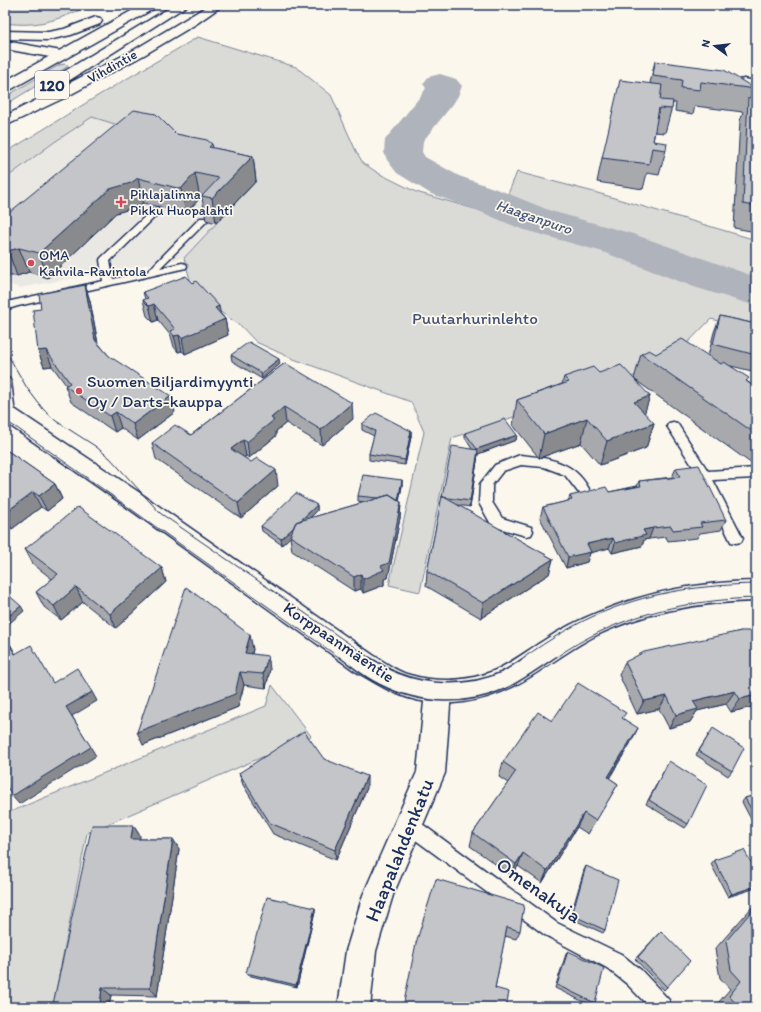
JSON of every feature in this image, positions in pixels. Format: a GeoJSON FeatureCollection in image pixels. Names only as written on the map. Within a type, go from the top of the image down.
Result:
{"type":"FeatureCollection","features":[{"type":"Feature","properties":{"kind":"main road","name":"Vihdintie"},"geometry":{"type":"LineString","coordinates":[[5,87],[151,5]]}},
{"type":"Feature","properties":{"kind":"main road","name":"Vihdintie"},"geometry":{"type":"LineString","coordinates":[[5,115],[182,5]]}},
{"type":"Feature","properties":{"kind":"main road","name":"Vihdintie"},"geometry":{"type":"LineString","coordinates":[[5,122],[137,53],[193,21],[216,5]]}},
{"type":"Feature","properties":{"kind":"main road","name":"Vihdintie"},"geometry":{"type":"LineString","coordinates":[[5,35],[48,36],[68,32],[100,19],[61,55]]}},
{"type":"Feature","properties":{"kind":"main road"},"geometry":{"type":"LineString","coordinates":[[5,44],[33,51],[76,57],[137,53]]}},
{"type":"Feature","properties":{"kind":"main road","name":"Korppaanmäentie"},"geometry":{"type":"LineString","coordinates":[[7,415],[129,497],[364,663],[405,686],[438,692],[463,692],[482,688],[504,679],[588,628],[642,607],[703,595],[756,591]]}},
{"type":"Feature","properties":{"kind":"main road","name":"Haapalahdenkatu"},"geometry":{"type":"LineString","coordinates":[[354,1007],[363,944],[378,895],[431,773],[438,692]]}},
{"type":"Feature","properties":{"kind":"lane"},"geometry":{"type":"LineString","coordinates":[[108,283],[106,260],[156,211]]}},
{"type":"Feature","properties":{"kind":"lane"},"geometry":{"type":"LineString","coordinates":[[150,274],[163,259],[203,220]]}},
{"type":"Feature","properties":{"kind":"lane"},"geometry":{"type":"LineString","coordinates":[[5,307],[15,303],[182,266]]}},
{"type":"Feature","properties":{"kind":"lane"},"geometry":{"type":"LineString","coordinates":[[5,381],[7,415]]}},
{"type":"Feature","properties":{"kind":"lane"},"geometry":{"type":"LineString","coordinates":[[673,426],[705,476],[736,538]]}},
{"type":"Feature","properties":{"kind":"lane"},"geometry":{"type":"LineString","coordinates":[[526,531],[497,522],[485,503],[486,484],[499,468],[520,460],[546,462],[568,472],[583,490]]}},
{"type":"Feature","properties":{"kind":"lane"},"geometry":{"type":"LineString","coordinates":[[705,476],[756,473]]}},
{"type":"Feature","properties":{"kind":"lane","name":"Omenakuja"},"geometry":{"type":"LineString","coordinates":[[408,824],[551,929],[614,961],[634,977],[662,1007]]}},
{"type":"Feature","properties":{"kind":"shaded area","name":"Pihlajalinna Pikku Huopalahti"},"geometry":{"type":"Polygon","coordinates":[[[92,117],[161,138],[256,181],[184,258],[19,288],[5,282],[5,179],[53,143],[92,117]]]}},
{"type":"Feature","properties":{"kind":"green space"},"geometry":{"type":"Polygon","coordinates":[[[5,5],[92,5],[50,21],[18,24],[5,23],[5,5]]]}},
{"type":"Feature","properties":{"kind":"green space","name":"Puutarhurinlehto"},"geometry":{"type":"Polygon","coordinates":[[[198,37],[296,67],[331,95],[356,151],[363,163],[378,173],[416,192],[499,216],[517,172],[594,192],[756,240],[756,330],[711,319],[666,365],[452,438],[420,592],[389,585],[424,432],[411,402],[291,358],[256,342],[241,326],[194,294],[184,258],[256,181],[161,138],[92,117],[53,143],[5,179],[5,153],[99,95],[198,37]]]}},
{"type":"Feature","properties":{"kind":"green space"},"geometry":{"type":"Polygon","coordinates":[[[59,65],[68,65],[67,67],[5,105],[5,97],[59,65]]]}},
{"type":"Feature","properties":{"kind":"green space"},"geometry":{"type":"Polygon","coordinates":[[[272,685],[311,736],[87,833],[53,1007],[5,1007],[5,814],[266,706],[272,685]]]}},
{"type":"Feature","properties":{"kind":"building"},"geometry":{"type":"Polygon","coordinates":[[[655,61],[724,70],[756,89],[701,82],[700,90],[681,88],[682,80],[653,76],[655,61]]]}},
{"type":"Feature","properties":{"kind":"building"},"geometry":{"type":"Polygon","coordinates":[[[620,80],[662,85],[660,100],[673,101],[672,109],[659,108],[653,141],[667,143],[666,150],[652,148],[649,164],[602,158],[620,80]]]}},
{"type":"Feature","properties":{"kind":"building"},"geometry":{"type":"Polygon","coordinates":[[[756,95],[756,206],[743,204],[748,98],[756,95]]]}},
{"type":"Feature","properties":{"kind":"building"},"geometry":{"type":"Polygon","coordinates":[[[134,110],[156,114],[176,134],[207,140],[212,144],[209,147],[253,156],[212,198],[202,196],[219,178],[195,173],[181,189],[138,178],[131,183],[110,189],[39,253],[19,248],[5,251],[5,216],[134,110]]]}},
{"type":"Feature","properties":{"kind":"building"},"geometry":{"type":"Polygon","coordinates":[[[186,276],[193,283],[196,281],[219,306],[215,308],[225,319],[182,338],[179,335],[174,336],[170,331],[175,329],[154,304],[149,306],[143,300],[148,298],[143,292],[186,276]]]}},
{"type":"Feature","properties":{"kind":"building"},"geometry":{"type":"Polygon","coordinates":[[[85,285],[95,340],[109,356],[171,396],[133,424],[116,412],[110,416],[65,386],[70,383],[46,350],[38,351],[33,310],[41,309],[39,294],[85,285]]]}},
{"type":"Feature","properties":{"kind":"building"},"geometry":{"type":"Polygon","coordinates":[[[720,316],[756,324],[756,355],[713,344],[720,316]]]}},
{"type":"Feature","properties":{"kind":"building"},"geometry":{"type":"Polygon","coordinates":[[[682,339],[721,364],[724,362],[749,378],[746,381],[756,388],[756,434],[641,354],[649,350],[656,354],[682,339]]]}},
{"type":"Feature","properties":{"kind":"building"},"geometry":{"type":"Polygon","coordinates":[[[249,342],[279,359],[261,373],[231,355],[249,342]]]}},
{"type":"Feature","properties":{"kind":"building"},"geometry":{"type":"Polygon","coordinates":[[[285,363],[352,403],[321,430],[284,407],[271,418],[274,420],[247,442],[243,440],[231,449],[251,462],[257,458],[276,470],[238,503],[152,443],[175,425],[191,435],[285,363]]]}},
{"type":"Feature","properties":{"kind":"building"},"geometry":{"type":"Polygon","coordinates":[[[621,365],[650,396],[634,402],[654,423],[607,441],[587,418],[544,434],[517,400],[569,382],[564,377],[593,367],[599,373],[621,365]]]}},
{"type":"Feature","properties":{"kind":"building"},"geometry":{"type":"Polygon","coordinates":[[[376,413],[411,431],[405,460],[369,454],[375,431],[362,424],[376,413]]]}},
{"type":"Feature","properties":{"kind":"building"},"geometry":{"type":"Polygon","coordinates":[[[505,419],[517,435],[477,449],[465,433],[505,419]]]}},
{"type":"Feature","properties":{"kind":"building"},"geometry":{"type":"Polygon","coordinates":[[[452,446],[478,450],[470,501],[442,497],[452,446]]]}},
{"type":"Feature","properties":{"kind":"building"},"geometry":{"type":"Polygon","coordinates":[[[5,449],[55,484],[39,496],[33,492],[5,513],[5,449]]]}},
{"type":"Feature","properties":{"kind":"building"},"geometry":{"type":"Polygon","coordinates":[[[699,465],[726,520],[700,523],[702,527],[673,530],[671,526],[643,530],[646,535],[615,543],[613,538],[587,544],[591,552],[568,557],[543,507],[572,500],[570,496],[606,487],[609,492],[641,486],[639,481],[680,477],[676,468],[699,465]]]}},
{"type":"Feature","properties":{"kind":"building"},"geometry":{"type":"Polygon","coordinates":[[[363,475],[402,480],[398,501],[389,495],[378,498],[358,496],[363,475]]]}},
{"type":"Feature","properties":{"kind":"building"},"geometry":{"type":"Polygon","coordinates":[[[296,493],[317,505],[301,520],[296,522],[293,528],[281,539],[261,526],[296,493]]]}},
{"type":"Feature","properties":{"kind":"building"},"geometry":{"type":"Polygon","coordinates":[[[389,495],[401,502],[389,563],[381,566],[384,570],[363,579],[361,574],[354,577],[290,536],[296,522],[389,495]]]}},
{"type":"Feature","properties":{"kind":"building"},"geometry":{"type":"Polygon","coordinates":[[[442,496],[553,559],[483,603],[427,571],[442,496]]]}},
{"type":"Feature","properties":{"kind":"building"},"geometry":{"type":"Polygon","coordinates":[[[78,507],[162,568],[110,614],[76,587],[54,606],[36,592],[58,574],[25,549],[78,507]]]}},
{"type":"Feature","properties":{"kind":"building"},"geometry":{"type":"Polygon","coordinates":[[[186,587],[250,635],[245,653],[268,656],[263,674],[240,672],[235,694],[137,732],[186,587]]]}},
{"type":"Feature","properties":{"kind":"building"},"geometry":{"type":"Polygon","coordinates":[[[5,592],[21,606],[5,619],[5,592]]]}},
{"type":"Feature","properties":{"kind":"building"},"geometry":{"type":"Polygon","coordinates":[[[741,631],[756,631],[756,695],[740,699],[735,691],[693,701],[698,709],[676,715],[667,696],[644,701],[625,662],[644,652],[741,631]]]}},
{"type":"Feature","properties":{"kind":"building"},"geometry":{"type":"Polygon","coordinates":[[[5,637],[15,654],[31,645],[53,683],[77,668],[92,692],[66,707],[91,747],[12,796],[5,783],[5,637]]]}},
{"type":"Feature","properties":{"kind":"building"},"geometry":{"type":"Polygon","coordinates":[[[578,683],[626,713],[622,718],[638,728],[608,777],[618,784],[596,821],[584,813],[547,871],[523,853],[516,864],[473,833],[516,771],[503,762],[538,712],[552,721],[578,683]]]}},
{"type":"Feature","properties":{"kind":"building"},"geometry":{"type":"Polygon","coordinates":[[[713,728],[744,748],[732,771],[699,751],[713,728]]]}},
{"type":"Feature","properties":{"kind":"building"},"geometry":{"type":"Polygon","coordinates":[[[304,731],[324,759],[367,776],[335,850],[270,823],[239,773],[304,731]]]}},
{"type":"Feature","properties":{"kind":"building"},"geometry":{"type":"Polygon","coordinates":[[[669,761],[707,785],[688,824],[649,800],[669,761]]]}},
{"type":"Feature","properties":{"kind":"building"},"geometry":{"type":"Polygon","coordinates":[[[756,795],[756,818],[745,798],[756,795]]]}},
{"type":"Feature","properties":{"kind":"building"},"geometry":{"type":"Polygon","coordinates":[[[92,825],[133,825],[131,839],[173,839],[150,988],[102,988],[100,1004],[53,1004],[92,825]]]}},
{"type":"Feature","properties":{"kind":"building"},"geometry":{"type":"Polygon","coordinates":[[[744,850],[756,871],[756,886],[732,894],[714,860],[744,850]]]}},
{"type":"Feature","properties":{"kind":"building"},"geometry":{"type":"Polygon","coordinates":[[[586,866],[618,880],[605,930],[572,915],[586,866]]]}},
{"type":"Feature","properties":{"kind":"building"},"geometry":{"type":"Polygon","coordinates":[[[436,879],[524,905],[520,931],[507,927],[495,988],[509,992],[506,1007],[403,1007],[416,943],[436,879]]]}},
{"type":"Feature","properties":{"kind":"building"},"geometry":{"type":"Polygon","coordinates":[[[267,897],[315,908],[296,985],[246,973],[267,897]]]}},
{"type":"Feature","properties":{"kind":"building"},"geometry":{"type":"Polygon","coordinates":[[[756,906],[756,1005],[755,1007],[739,1007],[729,996],[741,981],[731,970],[726,941],[756,906]]]}},
{"type":"Feature","properties":{"kind":"building"},"geometry":{"type":"Polygon","coordinates":[[[661,931],[690,961],[667,987],[638,957],[661,931]]]}},
{"type":"Feature","properties":{"kind":"building"},"geometry":{"type":"Polygon","coordinates":[[[568,951],[604,968],[595,1003],[557,985],[568,951]]]}},
{"type":"Feature","properties":{"kind":"waterway","name":"Haaganpuro"},"geometry":{"type":"LineString","coordinates":[[440,84],[444,86],[440,96],[404,140],[403,152],[406,160],[411,165],[445,185],[488,200],[536,220],[618,243],[710,277],[756,292]]}},
{"type":"Feature","properties":{"kind":"tram line"},"geometry":{"type":"LineString","coordinates":[[5,350],[27,388],[43,409],[56,421],[95,446],[110,458],[160,513],[370,658]]}},
{"type":"Feature","properties":{"kind":"tram line"},"geometry":{"type":"LineString","coordinates":[[5,421],[17,428],[340,658]]}},
{"type":"Feature","properties":{"kind":"tram line"},"geometry":{"type":"LineString","coordinates":[[523,658],[574,626],[595,615],[624,604],[643,598],[680,590],[756,584]]}},
{"type":"Feature","properties":{"kind":"tram line"},"geometry":{"type":"LineString","coordinates":[[555,658],[578,643],[601,631],[651,613],[703,602],[756,598]]}},
{"type":"Feature","properties":{"kind":"tram line"},"geometry":{"type":"LineString","coordinates":[[339,657],[373,681],[389,689],[421,699],[438,701],[455,701],[489,695],[505,689],[525,678],[556,657]]}},
{"type":"Feature","properties":{"kind":"tram line"},"geometry":{"type":"LineString","coordinates":[[369,657],[394,671],[410,677],[450,683],[489,677],[510,667],[525,657]]}},
{"type":"Feature","properties":{"kind":"place","name":"Pihlajalinna Pikku Huopalahti"},"geometry":{"type":"Point","coordinates":[121,202]}},
{"type":"Feature","properties":{"kind":"place","name":"OMA Kahvila-Ravintola"},"geometry":{"type":"Point","coordinates":[31,263]}},
{"type":"Feature","properties":{"kind":"place","name":"Suomen Biljardimyynti Oy / Darts-kauppa"},"geometry":{"type":"Point","coordinates":[79,391]}}]}
